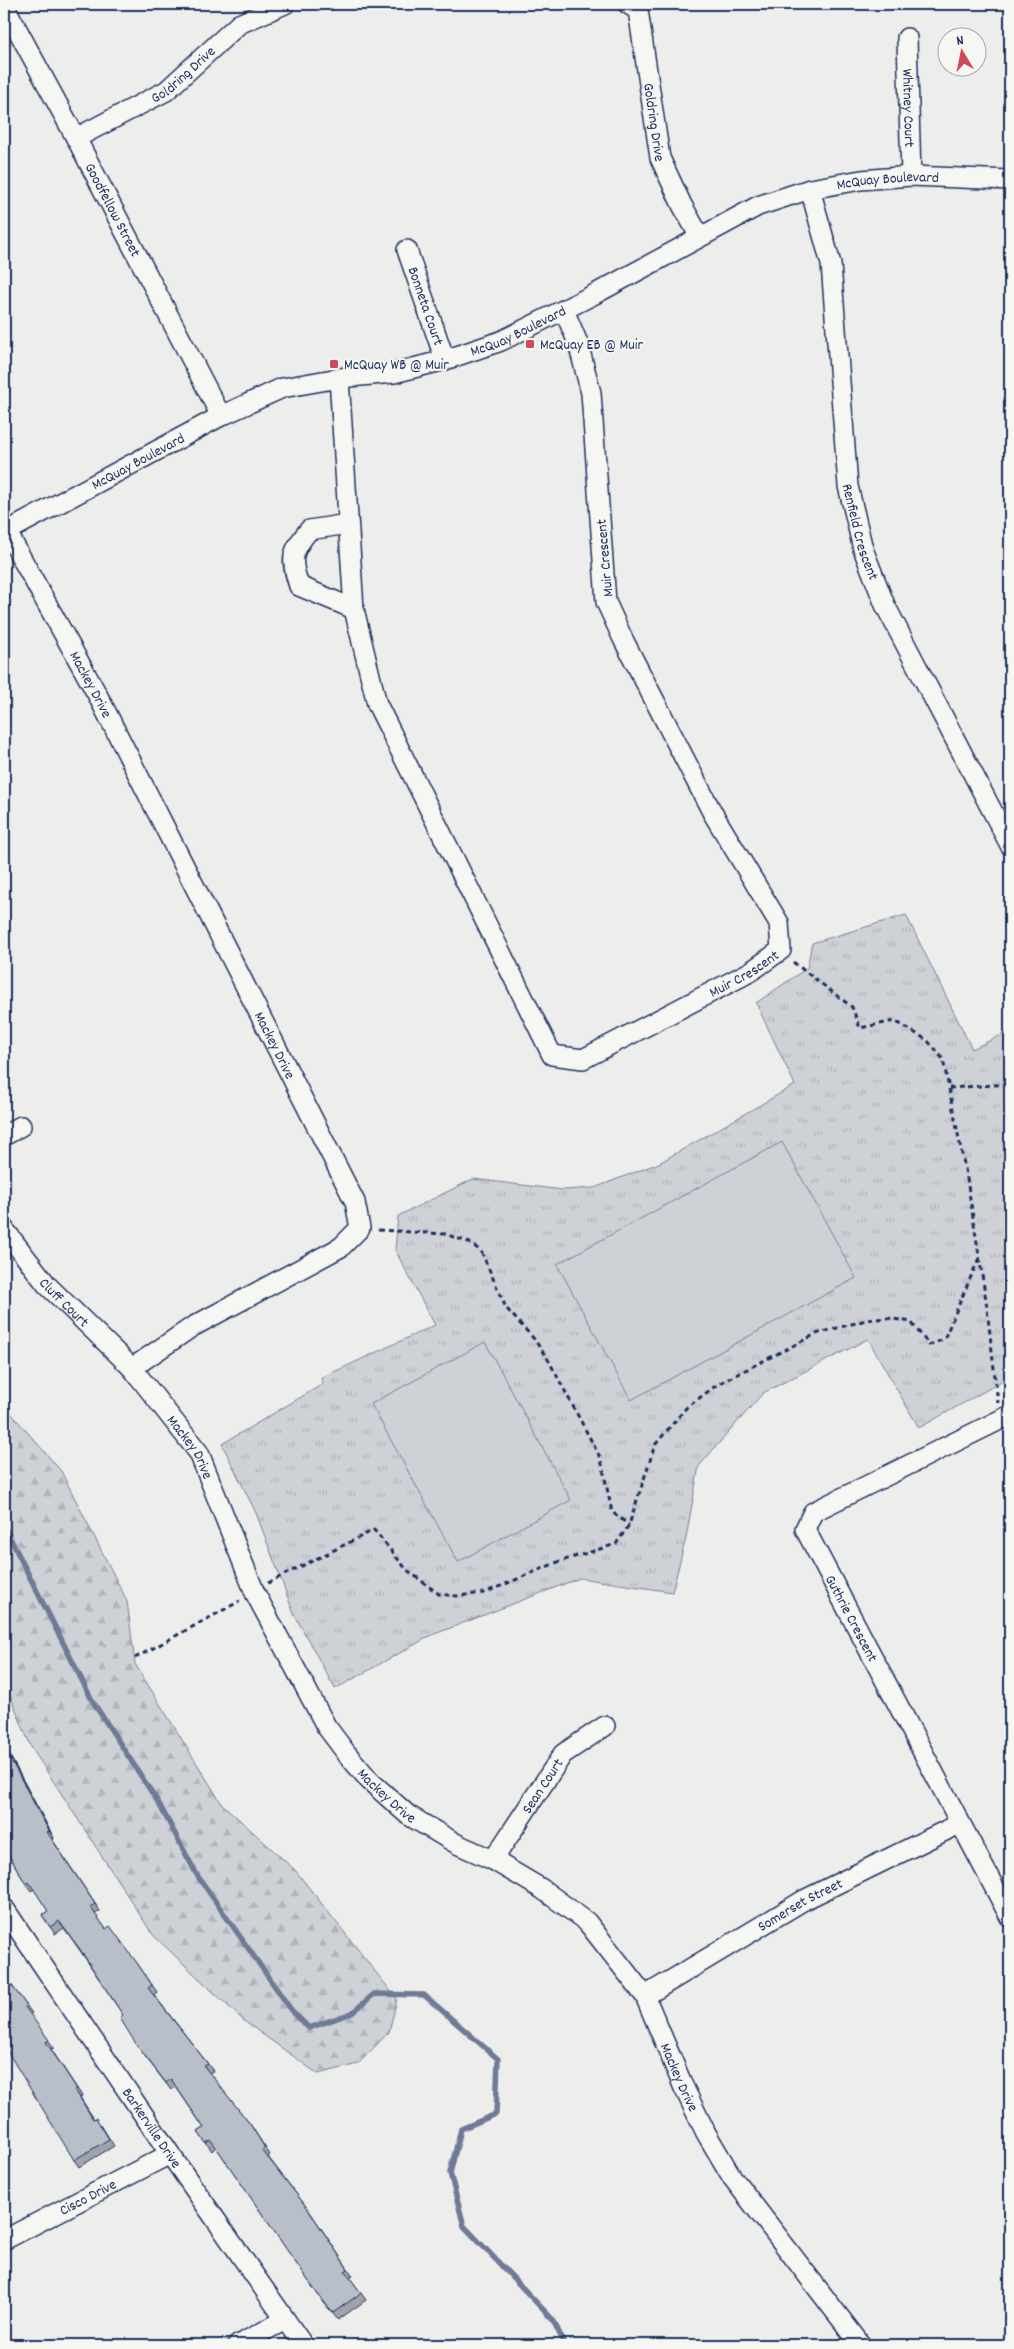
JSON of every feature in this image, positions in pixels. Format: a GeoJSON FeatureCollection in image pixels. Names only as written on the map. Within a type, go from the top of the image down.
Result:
{"type":"FeatureCollection","features":[{"type":"Feature","properties":{"kind":"street","name":"Goldring Drive"},"geometry":{"type":"LineString","coordinates":[[76,138],[166,91],[239,24],[285,4]]}},
{"type":"Feature","properties":{"kind":"street","name":"Goldring Drive"},"geometry":{"type":"LineString","coordinates":[[628,4],[638,10],[660,158],[682,205],[700,237]]}},
{"type":"Feature","properties":{"kind":"street","name":"Goodfellow Street"},"geometry":{"type":"LineString","coordinates":[[4,5],[76,138],[221,416]]}},
{"type":"Feature","properties":{"kind":"street","name":"Whitney Court"},"geometry":{"type":"LineString","coordinates":[[907,38],[911,176]]}},
{"type":"Feature","properties":{"kind":"street","name":"McQuay Boulevard"},"geometry":{"type":"LineString","coordinates":[[5,533],[221,416],[282,388],[339,378],[394,373],[445,360],[501,341],[564,310],[758,206],[810,189],[861,180],[911,176],[1010,180]]}},
{"type":"Feature","properties":{"kind":"street","name":"Renfield Crescent"},"geometry":{"type":"LineString","coordinates":[[810,189],[831,264],[848,486],[863,549],[885,605],[1010,845]]}},
{"type":"Feature","properties":{"kind":"street","name":"Bonneta Court"},"geometry":{"type":"LineString","coordinates":[[407,250],[445,360]]}},
{"type":"Feature","properties":{"kind":"street","name":"Muir Crescent"},"geometry":{"type":"LineString","coordinates":[[339,378],[354,609],[377,704],[552,1055],[582,1058],[750,972],[781,950],[779,923],[712,812],[606,602],[591,393],[578,343],[564,310]]}},
{"type":"Feature","properties":{"kind":"street"},"geometry":{"type":"LineString","coordinates":[[348,524],[310,530],[299,543],[292,563],[299,586],[354,609]]}},
{"type":"Feature","properties":{"kind":"street","name":"Mackey Drive"},"geometry":{"type":"LineString","coordinates":[[5,533],[97,694],[355,1202],[360,1228]]}},
{"type":"Feature","properties":{"kind":"street"},"geometry":{"type":"LineString","coordinates":[[4,1136],[21,1126]]}},
{"type":"Feature","properties":{"kind":"street"},"geometry":{"type":"LineString","coordinates":[[132,1368],[192,1327],[341,1247],[360,1228]]}},
{"type":"Feature","properties":{"kind":"street","name":"Cluff Court"},"geometry":{"type":"LineString","coordinates":[[4,1229],[47,1286],[132,1368]]}},
{"type":"Feature","properties":{"kind":"street","name":"Mackey Drive"},"geometry":{"type":"LineString","coordinates":[[132,1368],[198,1453],[255,1592],[326,1726],[370,1781],[408,1815],[457,1844],[492,1860],[542,1889],[587,1922],[645,1996],[706,2133],[732,2177],[861,2345]]}},
{"type":"Feature","properties":{"kind":"street","name":"Guthrie Crescent"},"geometry":{"type":"LineString","coordinates":[[1005,1418],[813,1512],[805,1529],[1010,1917]]}},
{"type":"Feature","properties":{"kind":"street","name":"Sean Court"},"geometry":{"type":"LineString","coordinates":[[492,1860],[563,1754],[605,1726]]}},
{"type":"Feature","properties":{"kind":"street","name":"Somerset Street"},"geometry":{"type":"LineString","coordinates":[[645,1996],[804,1900],[960,1824]]}},
{"type":"Feature","properties":{"kind":"street","name":"Barkerville Drive"},"geometry":{"type":"LineString","coordinates":[[4,1908],[170,2154],[303,2345]]}},
{"type":"Feature","properties":{"kind":"street","name":"Cisco Drive"},"geometry":{"type":"LineString","coordinates":[[4,2240],[170,2154]]}},
{"type":"Feature","properties":{"kind":"street"},"geometry":{"type":"LineString","coordinates":[[238,2345],[285,2320]]}},
{"type":"Feature","properties":{"kind":"path"},"geometry":{"type":"LineString","coordinates":[[781,950],[852,1007],[860,1028],[895,1021],[928,1040],[943,1059],[968,1179],[978,1258],[1005,1418]]}},
{"type":"Feature","properties":{"kind":"path"},"geometry":{"type":"LineString","coordinates":[[949,1088],[1010,1084]]}},
{"type":"Feature","properties":{"kind":"path"},"geometry":{"type":"LineString","coordinates":[[360,1228],[445,1234],[468,1242],[480,1251],[506,1308],[534,1339],[549,1361],[601,1459],[612,1512],[629,1525]]}},
{"type":"Feature","properties":{"kind":"path"},"geometry":{"type":"LineString","coordinates":[[135,1658],[269,1583],[374,1530],[407,1570],[439,1594],[457,1596],[484,1593],[558,1562],[616,1544],[629,1525],[655,1445],[686,1408],[718,1384],[816,1334],[866,1320],[888,1318],[911,1322],[929,1344],[937,1343],[944,1339],[978,1258]]}},
{"type":"Feature","properties":{"kind":"green space"},"geometry":{"type":"Polygon","coordinates":[[[906,915],[972,1049],[1010,1031],[1010,1383],[1001,1382],[919,1428],[868,1339],[763,1393],[699,1466],[686,1538],[672,1592],[580,1578],[432,1635],[335,1689],[294,1614],[256,1513],[222,1444],[323,1384],[321,1378],[435,1325],[395,1250],[398,1216],[473,1179],[563,1190],[594,1188],[659,1163],[795,1085],[756,1003],[807,968],[812,943],[906,915]]]}},
{"type":"Feature","properties":{"kind":"green space"},"geometry":{"type":"Polygon","coordinates":[[[782,1142],[856,1278],[631,1400],[557,1264],[782,1142]]]}},
{"type":"Feature","properties":{"kind":"green space"},"geometry":{"type":"Polygon","coordinates":[[[485,1342],[571,1500],[458,1562],[371,1404],[485,1342]]]}},
{"type":"Feature","properties":{"kind":"green space"},"geometry":{"type":"Polygon","coordinates":[[[4,1405],[61,1471],[127,1601],[135,1664],[222,1804],[295,1870],[397,1999],[389,2032],[358,2064],[318,2074],[244,2021],[153,1935],[31,1747],[4,1681],[4,1405]]]}},
{"type":"Feature","properties":{"kind":"building"},"geometry":{"type":"Polygon","coordinates":[[[4,1747],[49,1831],[47,1832],[95,1904],[90,1907],[106,1929],[110,1926],[137,1963],[152,1985],[148,1988],[208,2064],[204,2066],[250,2124],[265,2148],[262,2150],[308,2209],[348,2269],[345,2271],[361,2293],[333,2313],[316,2292],[211,2140],[206,2143],[198,2132],[204,2128],[171,2079],[166,2083],[136,2044],[120,2018],[123,2015],[79,1948],[59,1921],[50,1927],[42,1915],[48,1911],[29,1882],[26,1884],[4,1847],[4,1747]]]}},
{"type":"Feature","properties":{"kind":"building"},"geometry":{"type":"Polygon","coordinates":[[[4,1975],[49,2040],[46,2042],[77,2089],[75,2090],[93,2119],[96,2118],[109,2139],[74,2160],[4,2046],[4,1975]]]}},
{"type":"Feature","properties":{"kind":"waterway"},"geometry":{"type":"LineString","coordinates":[[4,1526],[93,1702],[158,1802],[197,1875],[292,2011],[309,2028],[352,2013],[374,1994],[424,1995],[498,2059],[496,2114],[461,2129],[450,2173],[464,2226],[553,2320],[565,2345]]}},
{"type":"Feature","properties":{"kind":"place","name":"McQuay EB @ Muir"},"geometry":{"type":"Point","coordinates":[530,344]}},
{"type":"Feature","properties":{"kind":"place","name":"McQuay WB @ Muir"},"geometry":{"type":"Point","coordinates":[334,364]}}]}
